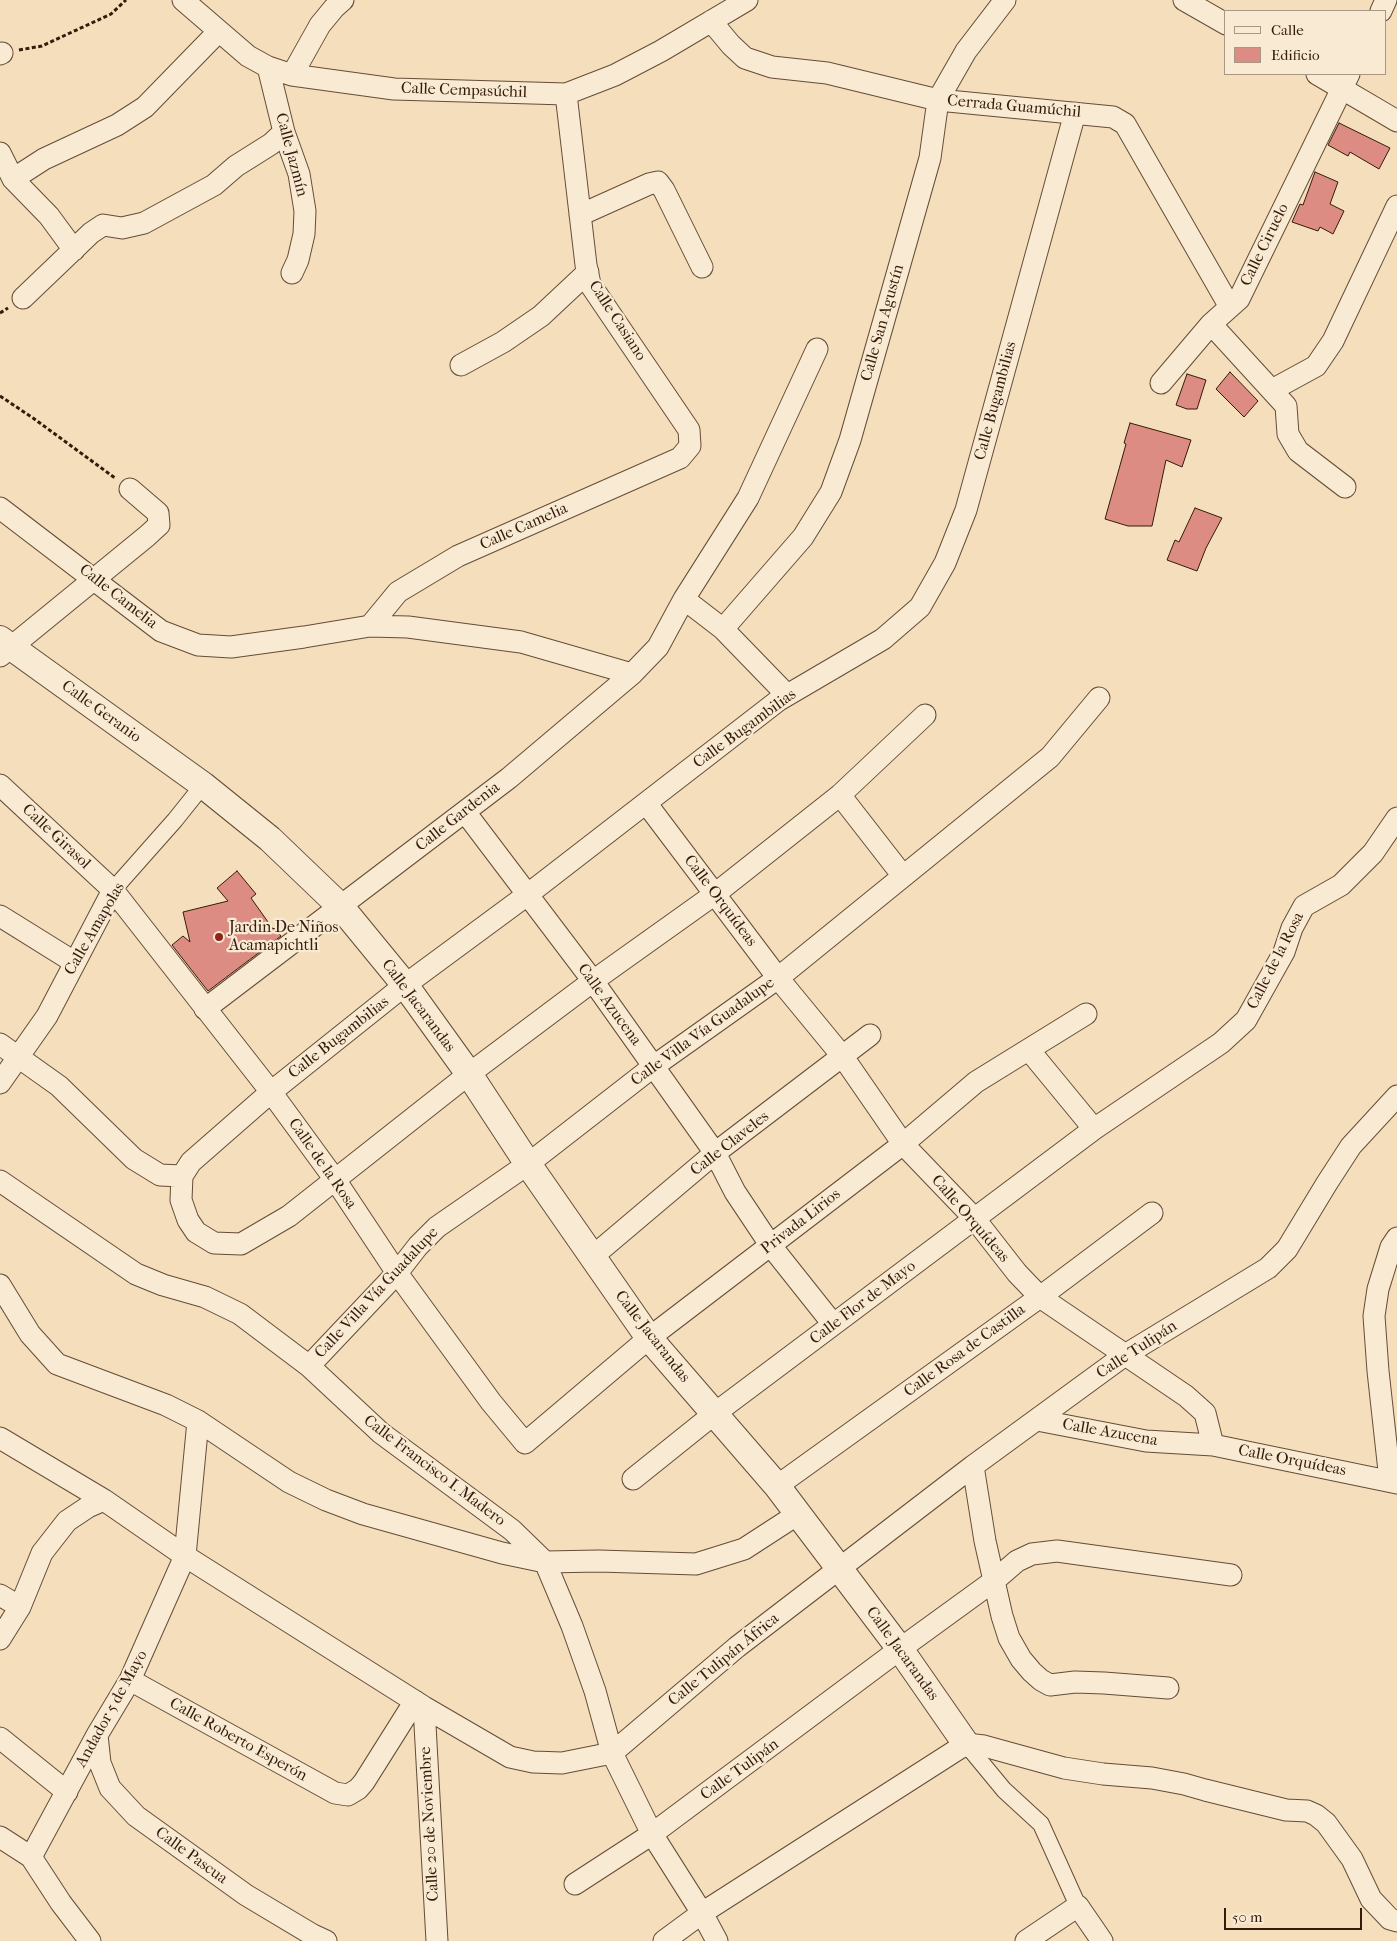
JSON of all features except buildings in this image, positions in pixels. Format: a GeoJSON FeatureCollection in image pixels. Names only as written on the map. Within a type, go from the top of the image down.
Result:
{"type":"FeatureCollection","features":[{"type":"Feature","properties":{"kind":"street","name":"Calle Cempasúchil"},"geometry":{"type":"LineString","coordinates":[[183,0],[248,56],[268,67],[292,75],[394,89],[566,94],[615,75],[747,0]]}},
{"type":"Feature","properties":{"kind":"street"},"geometry":{"type":"LineString","coordinates":[[292,75],[320,25],[343,0]]}},
{"type":"Feature","properties":{"kind":"street","name":"Calle San Agustín"},"geometry":{"type":"LineString","coordinates":[[723,628],[803,537],[831,492],[850,440],[930,158],[938,100],[966,51],[1005,0]]}},
{"type":"Feature","properties":{"kind":"street"},"geometry":{"type":"LineString","coordinates":[[1196,3],[1224,23]]}},
{"type":"Feature","properties":{"kind":"street","name":"Cerrada Guamúchil"},"geometry":{"type":"LineString","coordinates":[[711,21],[731,45],[746,58],[772,67],[827,73],[938,100],[1113,117],[1125,124],[1230,307]]}},
{"type":"Feature","properties":{"kind":"street"},"geometry":{"type":"LineString","coordinates":[[13,179],[44,160],[117,125],[145,107],[220,31]]}},
{"type":"Feature","properties":{"kind":"street","name":"Calle Jazmín"},"geometry":{"type":"LineString","coordinates":[[268,67],[284,132],[299,174],[305,211],[304,234],[298,260],[292,273]]}},
{"type":"Feature","properties":{"kind":"street"},"geometry":{"type":"LineString","coordinates":[[1321,75],[1345,81],[1397,121]]}},
{"type":"Feature","properties":{"kind":"street","name":"Calle Ciruelo"},"geometry":{"type":"LineString","coordinates":[[1161,383],[1211,324],[1239,299],[1345,81]]}},
{"type":"Feature","properties":{"kind":"street","name":"Calle Casiano"},"geometry":{"type":"LineString","coordinates":[[566,94],[590,284],[689,430],[690,446]]}},
{"type":"Feature","properties":{"kind":"street","name":"Calle Bugambilias"},"geometry":{"type":"LineString","coordinates":[[186,1169],[271,1092],[406,985],[527,895],[771,706],[883,639],[920,607],[945,563],[966,510],[1075,113]]}},
{"type":"Feature","properties":{"kind":"street"},"geometry":{"type":"LineString","coordinates":[[23,298],[91,233],[103,225],[122,228],[144,223],[214,186],[236,166],[271,144],[284,132]]}},
{"type":"Feature","properties":{"kind":"street"},"geometry":{"type":"LineString","coordinates":[[0,153],[13,179],[48,216],[74,250]]}},
{"type":"Feature","properties":{"kind":"street"},"geometry":{"type":"LineString","coordinates":[[580,215],[649,184],[658,182],[664,190],[702,267]]}},
{"type":"Feature","properties":{"kind":"street"},"geometry":{"type":"LineString","coordinates":[[1272,390],[1316,366],[1333,341],[1397,206]]}},
{"type":"Feature","properties":{"kind":"street"},"geometry":{"type":"LineString","coordinates":[[461,366],[504,342],[541,316],[588,272]]}},
{"type":"Feature","properties":{"kind":"street"},"geometry":{"type":"LineString","coordinates":[[1211,324],[1286,406],[1288,434],[1298,451],[1345,487]]}},
{"type":"Feature","properties":{"kind":"street","name":"Calle Gardenia"},"geometry":{"type":"LineString","coordinates":[[205,1009],[509,778],[632,674],[658,647],[684,599],[748,498],[817,349]]}},
{"type":"Feature","properties":{"kind":"street","name":"Calle Camelia"},"geometry":{"type":"LineString","coordinates":[[370,626],[398,592],[458,556],[680,458],[690,446]]}},
{"type":"Feature","properties":{"kind":"street"},"geometry":{"type":"LineString","coordinates":[[4,647],[95,579],[159,525],[158,513],[130,489]]}},
{"type":"Feature","properties":{"kind":"street","name":"Calle Camelia"},"geometry":{"type":"LineString","coordinates":[[0,508],[161,631],[198,645],[231,647],[304,638],[370,626],[408,627],[521,642],[632,674]]}},
{"type":"Feature","properties":{"kind":"street"},"geometry":{"type":"LineString","coordinates":[[684,599],[723,628],[787,695]]}},
{"type":"Feature","properties":{"kind":"street","name":"Calle Geranio"},"geometry":{"type":"LineString","coordinates":[[4,647],[203,785]]}},
{"type":"Feature","properties":{"kind":"street","name":"Calle Villa Vía Guadalupe"},"geometry":{"type":"LineString","coordinates":[[309,1366],[397,1273],[418,1246],[437,1227],[528,1164],[654,1066],[778,978],[1050,757],[1099,698]]}},
{"type":"Feature","properties":{"kind":"street"},"geometry":{"type":"LineString","coordinates":[[0,1044],[59,1086],[134,1159],[160,1175],[186,1169],[181,1200],[188,1220],[196,1232],[214,1244],[241,1244],[289,1216],[336,1181],[469,1074],[593,981],[715,894],[840,795],[925,716]]}},
{"type":"Feature","properties":{"kind":"street","name":"Calle Girasol"},"geometry":{"type":"LineString","coordinates":[[0,785],[113,890]]}},
{"type":"Feature","properties":{"kind":"street","name":"Calle Amapolas"},"geometry":{"type":"LineString","coordinates":[[0,1083],[47,1016],[113,890],[175,820],[203,785]]}},
{"type":"Feature","properties":{"kind":"street","name":"Calle Jacarandas"},"geometry":{"type":"LineString","coordinates":[[203,785],[270,839],[341,907],[406,985],[649,1338],[777,1486],[900,1649],[966,1744],[1004,1790],[1041,1824],[1078,1906]]}},
{"type":"Feature","properties":{"kind":"street"},"geometry":{"type":"LineString","coordinates":[[840,795],[903,876]]}},
{"type":"Feature","properties":{"kind":"street","name":"Calle Orquídeas"},"geometry":{"type":"LineString","coordinates":[[646,803],[778,978],[843,1056],[903,1144],[974,1218],[1016,1273],[1040,1297],[1186,1396],[1204,1413],[1212,1445],[1394,1482]]}},
{"type":"Feature","properties":{"kind":"street","name":"Calle Azucena"},"geometry":{"type":"LineString","coordinates":[[465,812],[593,981],[715,1153],[736,1192],[771,1246],[833,1324]]}},
{"type":"Feature","properties":{"kind":"street","name":"Calle de la Rosa"},"geometry":{"type":"LineString","coordinates":[[1094,1129],[1221,1043],[1246,1020],[1284,952],[1292,928],[1304,906],[1341,885],[1373,853],[1397,818]]}},
{"type":"Feature","properties":{"kind":"street","name":"Calle de la Rosa"},"geometry":{"type":"LineString","coordinates":[[113,890],[271,1092],[336,1181],[397,1273],[490,1402],[525,1443]]}},
{"type":"Feature","properties":{"kind":"street"},"geometry":{"type":"LineString","coordinates":[[0,916],[74,962]]}},
{"type":"Feature","properties":{"kind":"street","name":"Privada Lirios"},"geometry":{"type":"LineString","coordinates":[[525,1443],[649,1338],[903,1144],[940,1115],[976,1082],[1086,1014]]}},
{"type":"Feature","properties":{"kind":"street","name":"Calle Claveles"},"geometry":{"type":"LineString","coordinates":[[592,1256],[715,1153],[870,1035]]}},
{"type":"Feature","properties":{"kind":"street"},"geometry":{"type":"LineString","coordinates":[[1028,1050],[1094,1129]]}},
{"type":"Feature","properties":{"kind":"street","name":"Calle Tulipán"},"geometry":{"type":"LineString","coordinates":[[839,1569],[973,1466],[1125,1355],[1268,1268],[1287,1249],[1351,1146],[1397,1096]]}},
{"type":"Feature","properties":{"kind":"street","name":"Calle Flor de Mayo"},"geometry":{"type":"LineString","coordinates":[[633,1479],[714,1414],[1094,1129]]}},
{"type":"Feature","properties":{"kind":"street","name":"Calle Francisco I. Madero"},"geometry":{"type":"LineString","coordinates":[[0,1181],[136,1274],[163,1285],[205,1297],[240,1314],[309,1366],[381,1433],[512,1530],[545,1562],[572,1626],[595,1691],[612,1753],[652,1834],[718,1941]]}},
{"type":"Feature","properties":{"kind":"street","name":"Calle Rosa de Castilla"},"geometry":{"type":"LineString","coordinates":[[777,1486],[1040,1297],[1152,1213]]}},
{"type":"Feature","properties":{"kind":"street"},"geometry":{"type":"LineString","coordinates":[[1394,1482],[1378,1371],[1374,1316],[1378,1289],[1391,1247],[1397,1238]]}},
{"type":"Feature","properties":{"kind":"street"},"geometry":{"type":"LineString","coordinates":[[0,1285],[30,1334],[57,1364],[166,1405],[198,1421],[289,1482],[326,1500],[363,1514],[545,1562],[599,1561],[696,1564],[744,1549],[798,1514]]}},
{"type":"Feature","properties":{"kind":"street","name":"Calle Azucena"},"geometry":{"type":"LineString","coordinates":[[1037,1420],[1146,1441],[1212,1445]]}},
{"type":"Feature","properties":{"kind":"street","name":"Andador 5 de Mayo"},"geometry":{"type":"LineString","coordinates":[[31,1857],[97,1735],[130,1680],[185,1556],[198,1421]]}},
{"type":"Feature","properties":{"kind":"street"},"geometry":{"type":"LineString","coordinates":[[0,1438],[104,1500],[185,1556],[419,1704],[510,1757],[533,1762],[562,1763],[612,1753]]}},
{"type":"Feature","properties":{"kind":"street"},"geometry":{"type":"LineString","coordinates":[[973,1466],[1002,1616],[1009,1638],[1020,1659],[1041,1680],[1050,1685],[1075,1682],[1168,1688]]}},
{"type":"Feature","properties":{"kind":"street"},"geometry":{"type":"LineString","coordinates":[[0,1639],[20,1607],[42,1553],[67,1520],[88,1506],[104,1500]]}},
{"type":"Feature","properties":{"kind":"street","name":"Calle Tulipán"},"geometry":{"type":"LineString","coordinates":[[575,1884],[652,1834],[995,1580],[1017,1561],[1032,1554],[1057,1551],[1231,1575]]}},
{"type":"Feature","properties":{"kind":"street","name":"Calle Tulipán África"},"geometry":{"type":"LineString","coordinates":[[612,1753],[737,1647],[839,1569]]}},
{"type":"Feature","properties":{"kind":"street"},"geometry":{"type":"LineString","coordinates":[[0,1595],[20,1607]]}},
{"type":"Feature","properties":{"kind":"street","name":"Calle Roberto Esperón"},"geometry":{"type":"LineString","coordinates":[[130,1680],[335,1793],[348,1795],[358,1790],[419,1704]]}},
{"type":"Feature","properties":{"kind":"street","name":"Calle 20 de Noviembre"},"geometry":{"type":"LineString","coordinates":[[419,1704],[436,1941]]}},
{"type":"Feature","properties":{"kind":"street","name":"Calle Pascua"},"geometry":{"type":"LineString","coordinates":[[97,1735],[100,1763],[110,1788],[136,1816],[246,1895],[326,1941]]}},
{"type":"Feature","properties":{"kind":"street"},"geometry":{"type":"LineString","coordinates":[[0,1738],[67,1792]]}},
{"type":"Feature","properties":{"kind":"street"},"geometry":{"type":"LineString","coordinates":[[664,1941],[702,1914],[966,1744],[984,1746],[1064,1768],[1103,1774],[1152,1778],[1184,1784],[1286,1810],[1307,1811],[1326,1823],[1352,1860],[1371,1899],[1390,1919],[1397,1921]]}},
{"type":"Feature","properties":{"kind":"street"},"geometry":{"type":"LineString","coordinates":[[0,1837],[31,1857],[61,1903],[90,1941]]}},
{"type":"Feature","properties":{"kind":"street"},"geometry":{"type":"LineString","coordinates":[[1026,1941],[1078,1906],[1102,1941]]}},
{"type":"Feature","properties":{"kind":"path"},"geometry":{"type":"LineString","coordinates":[[1,54],[42,46],[111,14],[126,0]]}},
{"type":"Feature","properties":{"kind":"path"},"geometry":{"type":"LineString","coordinates":[[0,396],[130,489]]}},
{"type":"Feature","properties":{"kind":"place","name":"Jardin De Niños Acamapichtli"},"geometry":{"type":"Point","coordinates":[219,937]}}]}
